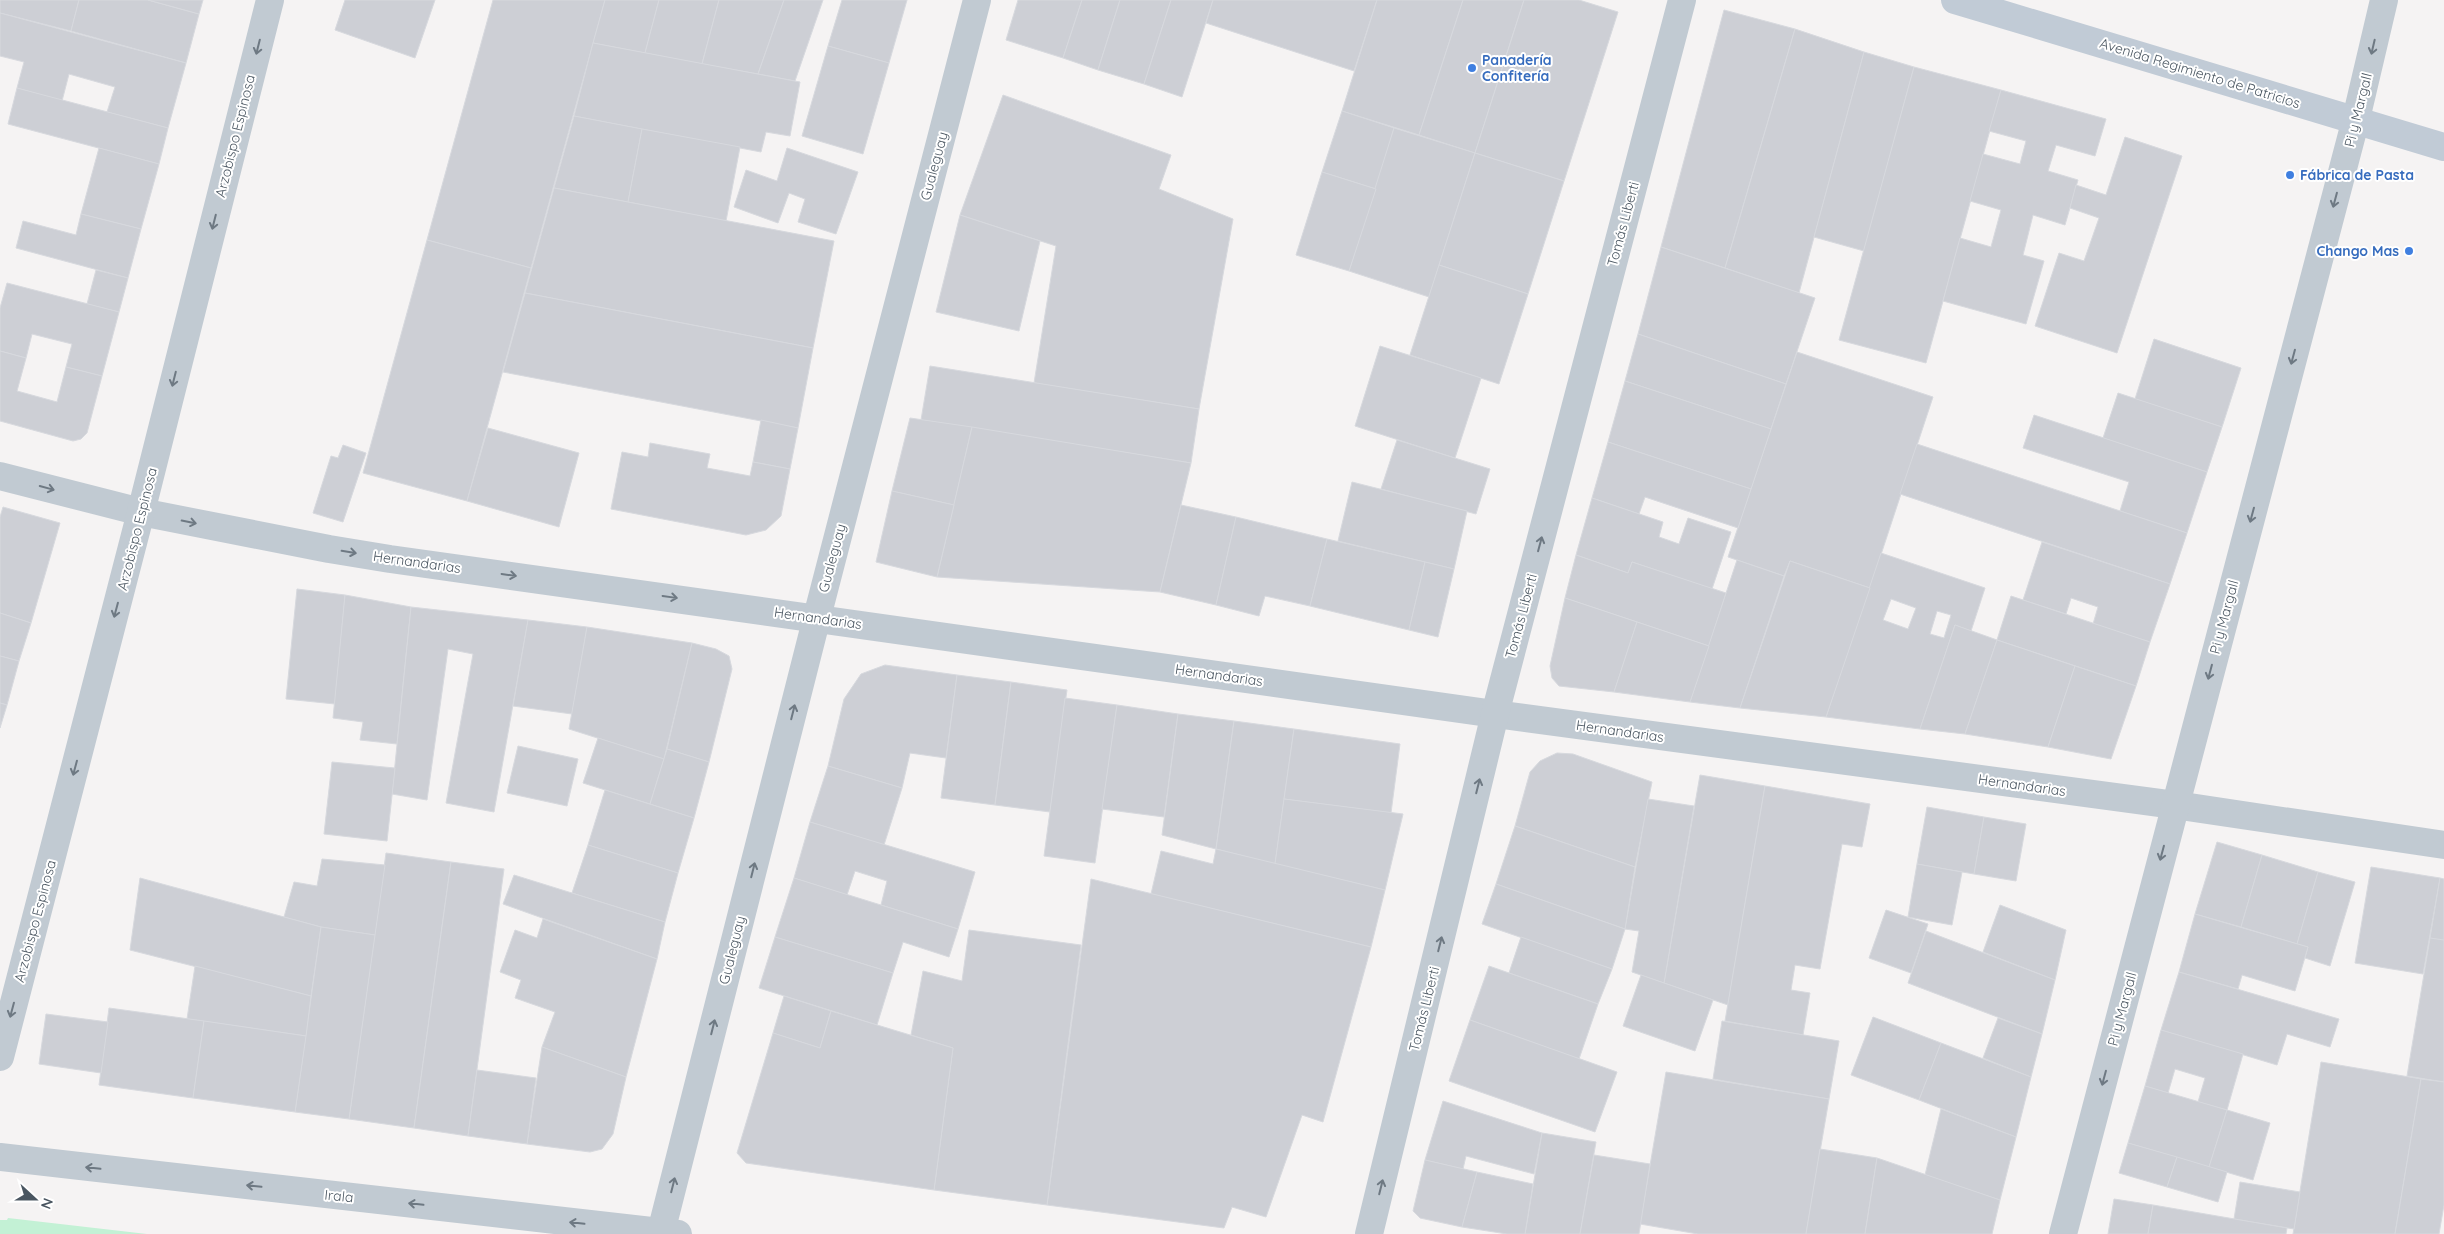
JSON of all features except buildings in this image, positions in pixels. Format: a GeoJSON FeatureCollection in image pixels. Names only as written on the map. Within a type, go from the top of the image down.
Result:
{"type":"FeatureCollection","features":[{"type":"Feature","properties":{"kind":"main road","name":"Avenida Regimiento de Patricios"},"geometry":{"type":"LineString","coordinates":[[1955,0],[2444,147]]}},
{"type":"Feature","properties":{"kind":"street","name":"Arzobispo Espinosa"},"geometry":{"type":"LineString","coordinates":[[0,1057],[141,512],[270,0]]}},
{"type":"Feature","properties":{"kind":"street","name":"Gualeguay"},"geometry":{"type":"LineString","coordinates":[[669,1233],[817,617],[977,0]]}},
{"type":"Feature","properties":{"kind":"street","name":"Tomás Liberti"},"geometry":{"type":"LineString","coordinates":[[1369,1234],[1496,714],[1682,0]]}},
{"type":"Feature","properties":{"kind":"street","name":"Pi y Margall"},"geometry":{"type":"LineString","coordinates":[[2063,1234],[2356,120],[2384,0]]}},
{"type":"Feature","properties":{"kind":"street","name":"Hernandarias"},"geometry":{"type":"LineString","coordinates":[[0,476],[141,512],[338,551],[2444,845]]}},
{"type":"Feature","properties":{"kind":"street","name":"Irala"},"geometry":{"type":"LineString","coordinates":[[0,1157],[669,1233]]}},
{"type":"Feature","properties":{"kind":"green space"},"geometry":{"type":"Polygon","coordinates":[[[8,1218],[147,1234],[0,1234],[0,1220],[7,1220],[8,1218]]]}},
{"type":"Feature","properties":{"kind":"place","name":"Panadería Confitería"},"geometry":{"type":"Point","coordinates":[1472,68]}},
{"type":"Feature","properties":{"kind":"place","name":"Fábrica de Pasta"},"geometry":{"type":"Point","coordinates":[2290,175]}},
{"type":"Feature","properties":{"kind":"place","name":"Chango Mas"},"geometry":{"type":"Point","coordinates":[2409,251]}}]}
